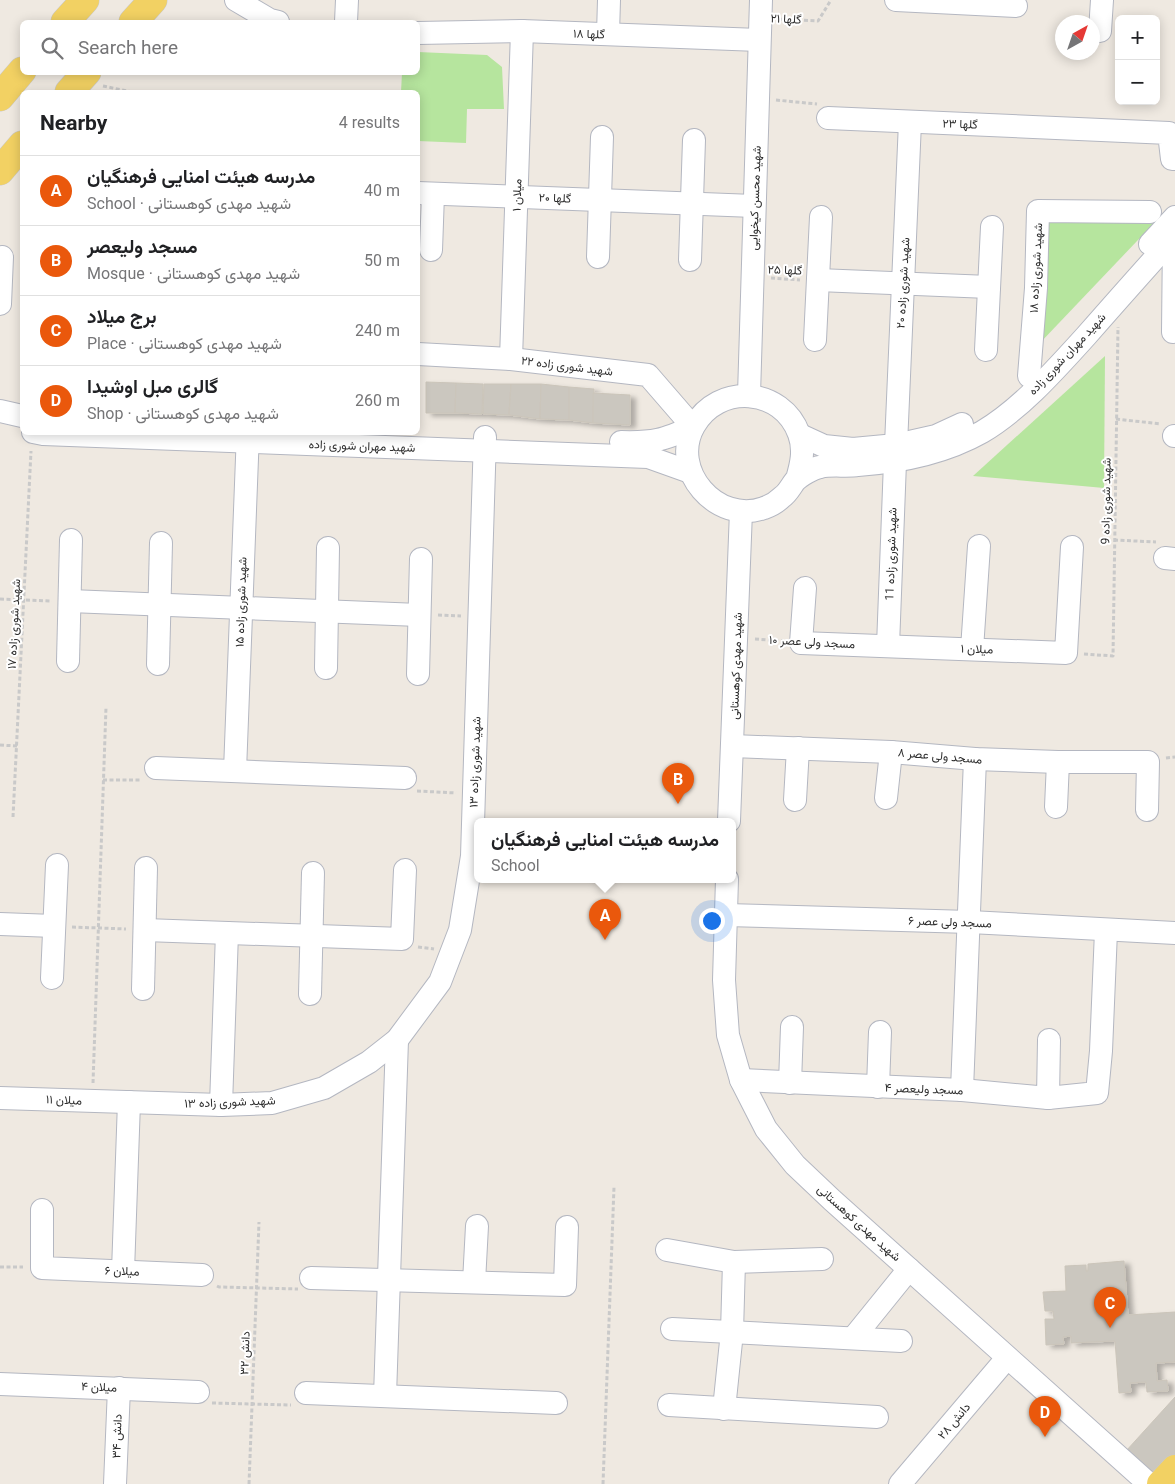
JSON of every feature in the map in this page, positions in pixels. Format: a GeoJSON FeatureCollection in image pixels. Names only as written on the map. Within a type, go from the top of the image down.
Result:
{"type":"FeatureCollection","features":[{"type":"Feature","properties":{"kind":"main road"},"geometry":{"type":"LineString","coordinates":[[67,20],[85,0]]}},
{"type":"Feature","properties":{"kind":"main road"},"geometry":{"type":"LineString","coordinates":[[135,20],[153,0]]}},
{"type":"Feature","properties":{"kind":"main road"},"geometry":{"type":"LineString","coordinates":[[0,97],[20,74]]}},
{"type":"Feature","properties":{"kind":"main road"},"geometry":{"type":"LineString","coordinates":[[0,171],[20,147]]}},
{"type":"Feature","properties":{"kind":"main road"},"geometry":{"type":"LineString","coordinates":[[1161,1484],[1175,1468]]}},
{"type":"Feature","properties":{"kind":"street"},"geometry":{"type":"LineString","coordinates":[[236,0],[270,20]]}},
{"type":"Feature","properties":{"kind":"street"},"geometry":{"type":"LineString","coordinates":[[346,20],[347,0]]}},
{"type":"Feature","properties":{"kind":"street"},"geometry":{"type":"LineString","coordinates":[[608,34],[609,0]]}},
{"type":"Feature","properties":{"kind":"street"},"geometry":{"type":"LineString","coordinates":[[896,0],[1002,4]]}},
{"type":"Feature","properties":{"kind":"street"},"geometry":{"type":"LineString","coordinates":[[1100,32],[1102,0]]}},
{"type":"Feature","properties":{"kind":"street","name":"شهید محسن کیخوایی"},"geometry":{"type":"LineString","coordinates":[[749,396],[761,9]]}},
{"type":"Feature","properties":{"kind":"street","name":"گلها ۱۸"},"geometry":{"type":"LineString","coordinates":[[420,33],[522,31],[760,40]]}},
{"type":"Feature","properties":{"kind":"street","name":"میلان ۱"},"geometry":{"type":"LineString","coordinates":[[511,359],[522,31]]}},
{"type":"Feature","properties":{"kind":"street","name":"گلها ۲۳"},"geometry":{"type":"LineString","coordinates":[[828,118],[1169,132],[1172,159],[1175,159]]}},
{"type":"Feature","properties":{"kind":"street","name":"شهید شوری زاده ۲۰"},"geometry":{"type":"LineString","coordinates":[[896,454],[910,122]]}},
{"type":"Feature","properties":{"kind":"street"},"geometry":{"type":"LineString","coordinates":[[598,257],[602,137]]}},
{"type":"Feature","properties":{"kind":"street"},"geometry":{"type":"LineString","coordinates":[[690,260],[694,140]]}},
{"type":"Feature","properties":{"kind":"street"},"geometry":{"type":"LineString","coordinates":[[425,194],[431,250]]}},
{"type":"Feature","properties":{"kind":"street","name":"گلها ۲۰"},"geometry":{"type":"LineString","coordinates":[[425,194],[754,206]]}},
{"type":"Feature","properties":{"kind":"street","name":"شهید شوری زاده ۱۸"},"geometry":{"type":"LineString","coordinates":[[1029,376],[1036,288],[1038,211],[1150,212]]}},
{"type":"Feature","properties":{"kind":"street"},"geometry":{"type":"LineString","coordinates":[[815,340],[821,217]]}},
{"type":"Feature","properties":{"kind":"street"},"geometry":{"type":"LineString","coordinates":[[986,350],[992,227]]}},
{"type":"Feature","properties":{"kind":"street"},"geometry":{"type":"LineString","coordinates":[[1173,332],[1175,230]]}},
{"type":"Feature","properties":{"kind":"street","name":"شهید مهران شوری زاده"},"geometry":{"type":"LineString","coordinates":[[797,479],[820,467],[852,466],[896,454],[975,418],[1010,393],[1029,376],[1175,230]]}},
{"type":"Feature","properties":{"kind":"street","name":"شهید مهران شوری زاده"},"geometry":{"type":"LineString","coordinates":[[800,435],[824,446],[896,454],[940,451],[982,432],[1019,404],[1051,374],[1119,299],[1175,230]]}},
{"type":"Feature","properties":{"kind":"street"},"geometry":{"type":"LineString","coordinates":[[0,304],[8,257]]}},
{"type":"Feature","properties":{"kind":"street"},"geometry":{"type":"LineString","coordinates":[[818,280],[989,287]]}},
{"type":"Feature","properties":{"kind":"street","name":"شهید شوری زاده ۲۲"},"geometry":{"type":"LineString","coordinates":[[420,354],[511,359],[648,375],[693,427]]}},
{"type":"Feature","properties":{"kind":"street"},"geometry":{"type":"LineString","coordinates":[[749,396],[770,402],[788,415],[800,435],[803,458],[797,479],[783,497],[763,508],[741,511],[719,505],[701,491],[690,472],[687,449],[693,427],[707,409],[726,398],[749,396]]}},
{"type":"Feature","properties":{"kind":"street"},"geometry":{"type":"LineString","coordinates":[[0,411],[20,416]]}},
{"type":"Feature","properties":{"kind":"street","name":"شهید مهران شوری زاده"},"geometry":{"type":"LineString","coordinates":[[0,426],[20,432]]}},
{"type":"Feature","properties":{"kind":"street","name":"شهید مهران شوری زاده"},"geometry":{"type":"LineString","coordinates":[[111,435],[485,444],[646,443],[666,439],[693,427]]}},
{"type":"Feature","properties":{"kind":"street","name":"شهید مهران شوری زاده"},"geometry":{"type":"LineString","coordinates":[[405,435],[485,444],[648,457],[690,472]]}},
{"type":"Feature","properties":{"kind":"street","name":"شهید شوری زاده ۱۵"},"geometry":{"type":"LineString","coordinates":[[235,771],[248,437]]}},
{"type":"Feature","properties":{"kind":"street","name":"شهید شوری زاده ۱۳"},"geometry":{"type":"LineString","coordinates":[[129,1102],[221,1105],[272,1103],[324,1088],[369,1062],[396,1040],[440,982],[460,930],[472,856],[485,444]]}},
{"type":"Feature","properties":{"kind":"street","name":"شهید شوری زاده 11"},"geometry":{"type":"LineString","coordinates":[[888,646],[896,454]]}},
{"type":"Feature","properties":{"kind":"street","name":"شهید مهدی کوهستانی"},"geometry":{"type":"LineString","coordinates":[[729,818],[741,511]]}},
{"type":"Feature","properties":{"kind":"street"},"geometry":{"type":"LineString","coordinates":[[68,661],[71,540]]}},
{"type":"Feature","properties":{"kind":"street"},"geometry":{"type":"LineString","coordinates":[[158,664],[161,543]]}},
{"type":"Feature","properties":{"kind":"street"},"geometry":{"type":"LineString","coordinates":[[972,649],[979,546]]}},
{"type":"Feature","properties":{"kind":"street"},"geometry":{"type":"LineString","coordinates":[[1066,653],[1072,547]]}},
{"type":"Feature","properties":{"kind":"street"},"geometry":{"type":"LineString","coordinates":[[326,668],[328,548]]}},
{"type":"Feature","properties":{"kind":"street"},"geometry":{"type":"LineString","coordinates":[[418,674],[421,559]]}},
{"type":"Feature","properties":{"kind":"street"},"geometry":{"type":"LineString","coordinates":[[801,643],[805,588]]}},
{"type":"Feature","properties":{"kind":"street"},"geometry":{"type":"LineString","coordinates":[[70,601],[420,615]]}},
{"type":"Feature","properties":{"kind":"street","name":"مسجد ولی عصر ۱۰"},"geometry":{"type":"LineString","coordinates":[[801,643],[888,646]]}},
{"type":"Feature","properties":{"kind":"street","name":"میلان ۱"},"geometry":{"type":"LineString","coordinates":[[888,646],[1066,653]]}},
{"type":"Feature","properties":{"kind":"street","name":"مسجد ولی عصر ۸"},"geometry":{"type":"LineString","coordinates":[[732,746],[891,752],[975,759],[1058,762],[1148,762],[1147,810]]}},
{"type":"Feature","properties":{"kind":"street"},"geometry":{"type":"LineString","coordinates":[[795,800],[798,748]]}},
{"type":"Feature","properties":{"kind":"street"},"geometry":{"type":"LineString","coordinates":[[886,798],[891,752]]}},
{"type":"Feature","properties":{"kind":"street"},"geometry":{"type":"LineString","coordinates":[[962,1090],[975,759]]}},
{"type":"Feature","properties":{"kind":"street"},"geometry":{"type":"LineString","coordinates":[[1056,808],[1058,762]]}},
{"type":"Feature","properties":{"kind":"street"},"geometry":{"type":"LineString","coordinates":[[156,768],[405,778]]}},
{"type":"Feature","properties":{"kind":"street"},"geometry":{"type":"LineString","coordinates":[[52,978],[57,865]]}},
{"type":"Feature","properties":{"kind":"street"},"geometry":{"type":"LineString","coordinates":[[143,989],[146,868]]}},
{"type":"Feature","properties":{"kind":"street"},"geometry":{"type":"LineString","coordinates":[[145,930],[402,939],[405,870]]}},
{"type":"Feature","properties":{"kind":"street"},"geometry":{"type":"LineString","coordinates":[[310,994],[314,873]]}},
{"type":"Feature","properties":{"kind":"street","name":"شهید مهدی کوهستانی"},"geometry":{"type":"LineString","coordinates":[[727,883],[724,980],[728,1035],[741,1080],[766,1129],[796,1165],[1007,1358],[1149,1484]]}},
{"type":"Feature","properties":{"kind":"street","name":"مسجد ولی عصر ۶"},"geometry":{"type":"LineString","coordinates":[[726,915],[970,922],[1106,931],[1175,933]]}},
{"type":"Feature","properties":{"kind":"street"},"geometry":{"type":"LineString","coordinates":[[0,924],[54,926]]}},
{"type":"Feature","properties":{"kind":"street","name":"مسجد ولیعصر ۴"},"geometry":{"type":"LineString","coordinates":[[741,1080],[962,1090],[1048,1098],[1096,1093],[1101,1051],[1106,931]]}},
{"type":"Feature","properties":{"kind":"street"},"geometry":{"type":"LineString","coordinates":[[221,1105],[227,933]]}},
{"type":"Feature","properties":{"kind":"street"},"geometry":{"type":"LineString","coordinates":[[790,1083],[792,1028]]}},
{"type":"Feature","properties":{"kind":"street"},"geometry":{"type":"LineString","coordinates":[[878,1087],[880,1032]]}},
{"type":"Feature","properties":{"kind":"street"},"geometry":{"type":"LineString","coordinates":[[385,1396],[396,1040]]}},
{"type":"Feature","properties":{"kind":"street"},"geometry":{"type":"LineString","coordinates":[[1048,1098],[1049,1040]]}},
{"type":"Feature","properties":{"kind":"street","name":"میلان ۱۱"},"geometry":{"type":"LineString","coordinates":[[0,1098],[129,1102]]}},
{"type":"Feature","properties":{"kind":"street"},"geometry":{"type":"LineString","coordinates":[[123,1271],[129,1102]]}},
{"type":"Feature","properties":{"kind":"street"},"geometry":{"type":"LineString","coordinates":[[42,1210],[42,1268]]}},
{"type":"Feature","properties":{"kind":"street"},"geometry":{"type":"LineString","coordinates":[[474,1282],[478,1226]]}},
{"type":"Feature","properties":{"kind":"street"},"geometry":{"type":"LineString","coordinates":[[311,1278],[565,1284],[566,1227]]}},
{"type":"Feature","properties":{"kind":"street"},"geometry":{"type":"LineString","coordinates":[[667,1250],[734,1262],[822,1259]]}},
{"type":"Feature","properties":{"kind":"street"},"geometry":{"type":"LineString","coordinates":[[724,1409],[732,1332],[734,1262]]}},
{"type":"Feature","properties":{"kind":"street","name":"میلان ۶"},"geometry":{"type":"LineString","coordinates":[[42,1268],[202,1274]]}},
{"type":"Feature","properties":{"kind":"street"},"geometry":{"type":"LineString","coordinates":[[854,1337],[909,1269]]}},
{"type":"Feature","properties":{"kind":"street"},"geometry":{"type":"LineString","coordinates":[[672,1329],[854,1337],[901,1341]]}},
{"type":"Feature","properties":{"kind":"street","name":"دانش ۲۸"},"geometry":{"type":"LineString","coordinates":[[900,1484],[1007,1358]]}},
{"type":"Feature","properties":{"kind":"street","name":"میلان ۴"},"geometry":{"type":"LineString","coordinates":[[0,1384],[198,1392]]}},
{"type":"Feature","properties":{"kind":"street","name":"دانش ۳۴"},"geometry":{"type":"LineString","coordinates":[[115,1484],[119,1388]]}},
{"type":"Feature","properties":{"kind":"street"},"geometry":{"type":"LineString","coordinates":[[306,1393],[556,1403]]}},
{"type":"Feature","properties":{"kind":"street"},"geometry":{"type":"LineString","coordinates":[[669,1405],[877,1417]]}},
{"type":"Feature","properties":{"kind":"path","name":"گلها ۲۱"},"geometry":{"type":"LineString","coordinates":[[761,9],[818,21],[832,0]]}},
{"type":"Feature","properties":{"kind":"path"},"geometry":{"type":"LineString","coordinates":[[79,82],[121,90]]}},
{"type":"Feature","properties":{"kind":"path"},"geometry":{"type":"LineString","coordinates":[[758,99],[817,104],[828,118]]}},
{"type":"Feature","properties":{"kind":"path","name":"گلها ۲۵"},"geometry":{"type":"LineString","coordinates":[[752,278],[818,280]]}},
{"type":"Feature","properties":{"kind":"path","name":"شهید شوری زاده 9"},"geometry":{"type":"LineString","coordinates":[[1066,653],[1113,656],[1119,299]]}},
{"type":"Feature","properties":{"kind":"path"},"geometry":{"type":"LineString","coordinates":[[1116,419],[1165,425],[1175,436]]}},
{"type":"Feature","properties":{"kind":"path","name":"شهید شوری زاده ۱۷"},"geometry":{"type":"LineString","coordinates":[[13,817],[24,600],[29,435]]}},
{"type":"Feature","properties":{"kind":"path"},"geometry":{"type":"LineString","coordinates":[[1114,540],[1160,543],[1170,558]]}},
{"type":"Feature","properties":{"kind":"path"},"geometry":{"type":"LineString","coordinates":[[0,598],[70,601]]}},
{"type":"Feature","properties":{"kind":"path"},"geometry":{"type":"LineString","coordinates":[[420,615],[479,617]]}},
{"type":"Feature","properties":{"kind":"path","name":"مسجد ولی عصر ۱۰"},"geometry":{"type":"LineString","coordinates":[[737,638],[801,643]]}},
{"type":"Feature","properties":{"kind":"path"},"geometry":{"type":"LineString","coordinates":[[93,1101],[106,707]]}},
{"type":"Feature","properties":{"kind":"path"},"geometry":{"type":"LineString","coordinates":[[0,745],[17,746]]}},
{"type":"Feature","properties":{"kind":"path"},"geometry":{"type":"LineString","coordinates":[[103,780],[150,780],[156,768]]}},
{"type":"Feature","properties":{"kind":"path"},"geometry":{"type":"LineString","coordinates":[[405,778],[415,790],[474,794]]}},
{"type":"Feature","properties":{"kind":"path"},"geometry":{"type":"LineString","coordinates":[[54,926],[145,930]]}},
{"type":"Feature","properties":{"kind":"path"},"geometry":{"type":"LineString","coordinates":[[402,939],[410,947],[452,951]]}},
{"type":"Feature","properties":{"kind":"path"},"geometry":{"type":"LineString","coordinates":[[604,1484],[614,1187]]}},
{"type":"Feature","properties":{"kind":"path","name":"دانش ۳۲"},"geometry":{"type":"LineString","coordinates":[[249,1484],[259,1222]]}},
{"type":"Feature","properties":{"kind":"path"},"geometry":{"type":"LineString","coordinates":[[0,1266],[42,1268]]}},
{"type":"Feature","properties":{"kind":"path"},"geometry":{"type":"LineString","coordinates":[[202,1274],[219,1287],[300,1290],[311,1278]]}},
{"type":"Feature","properties":{"kind":"path"},"geometry":{"type":"LineString","coordinates":[[198,1392],[213,1403],[298,1405],[306,1393]]}},
{"type":"Feature","properties":{"kind":"green space"},"geometry":{"type":"Polygon","coordinates":[[[420,52],[487,55],[502,67],[504,109],[467,109],[466,143],[420,141],[420,90],[401,90],[402,75],[420,75],[420,52]]]}},
{"type":"Feature","properties":{"kind":"green space"},"geometry":{"type":"Polygon","coordinates":[[[1048,217],[1157,220],[1039,344],[1048,217]]]}},
{"type":"Feature","properties":{"kind":"green space"},"geometry":{"type":"Polygon","coordinates":[[[1105,356],[1104,488],[973,476],[1105,356]]]}},
{"type":"Feature","properties":{"kind":"building"},"geometry":{"type":"Polygon","coordinates":[[[426,382],[456,383],[455,413],[426,413],[426,382]]]}},
{"type":"Feature","properties":{"kind":"building"},"geometry":{"type":"Polygon","coordinates":[[[456,383],[483,384],[482,414],[455,413],[456,383]]]}},
{"type":"Feature","properties":{"kind":"building"},"geometry":{"type":"Polygon","coordinates":[[[484,384],[511,384],[509,415],[483,414],[484,384]]]}},
{"type":"Feature","properties":{"kind":"building"},"geometry":{"type":"Polygon","coordinates":[[[511,384],[541,384],[540,419],[509,415],[511,384]]]}},
{"type":"Feature","properties":{"kind":"building"},"geometry":{"type":"Polygon","coordinates":[[[541,384],[569,387],[569,420],[540,419],[541,384]]]}},
{"type":"Feature","properties":{"kind":"building"},"geometry":{"type":"Polygon","coordinates":[[[569,387],[594,389],[593,423],[569,420],[569,387]]]}},
{"type":"Feature","properties":{"kind":"building"},"geometry":{"type":"Polygon","coordinates":[[[593,393],[630,395],[630,425],[593,423],[593,393]]]}},
{"type":"Feature","properties":{"kind":"building"},"geometry":{"type":"Polygon","coordinates":[[[1124,1261],[1128,1315],[1175,1312],[1175,1362],[1156,1363],[1157,1381],[1167,1380],[1168,1391],[1147,1392],[1146,1382],[1130,1383],[1131,1392],[1119,1393],[1115,1341],[1071,1343],[1071,1336],[1063,1337],[1064,1344],[1046,1345],[1045,1319],[1054,1319],[1053,1311],[1045,1311],[1043,1292],[1066,1291],[1065,1266],[1086,1265],[1086,1271],[1088,1271],[1088,1264],[1124,1261]]]}},
{"type":"Feature","properties":{"kind":"building"},"geometry":{"type":"Polygon","coordinates":[[[1175,1397],[1175,1461],[1158,1480],[1126,1451],[1175,1397]]]}},
{"type":"Feature","properties":{"kind":"place","name":"مسجد ولیعصر"},"geometry":{"type":"Point","coordinates":[678,804]}},
{"type":"Feature","properties":{"kind":"place","name":"مدرسه هیئت امنایی فرهنگیان"},"geometry":{"type":"Point","coordinates":[605,940]}},
{"type":"Feature","properties":{"kind":"place","name":"برج میلاد"},"geometry":{"type":"Point","coordinates":[1110,1328]}},
{"type":"Feature","properties":{"kind":"place","name":"گالری مبل اوشیدا"},"geometry":{"type":"Point","coordinates":[1045,1437]}}]}
